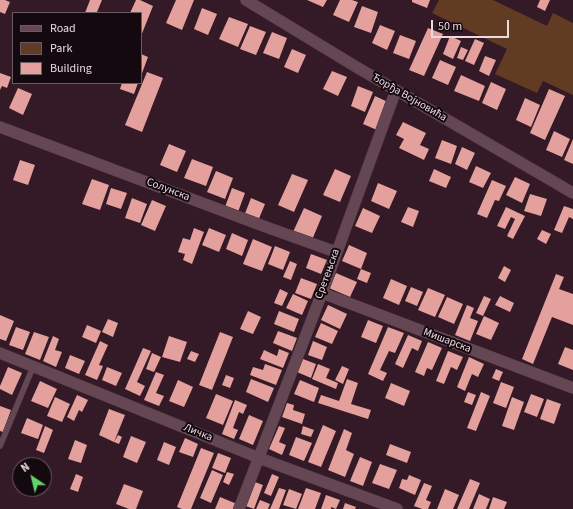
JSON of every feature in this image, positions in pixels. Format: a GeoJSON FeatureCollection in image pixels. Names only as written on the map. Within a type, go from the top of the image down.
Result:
{"type":"FeatureCollection","features":[{"type":"Feature","properties":{"kind":"street","name":"Ђорђа Војновића"},"geometry":{"type":"LineString","coordinates":[[246,0],[396,90],[573,192]]}},
{"type":"Feature","properties":{"kind":"street","name":"Сретењска"},"geometry":{"type":"LineString","coordinates":[[239,509],[322,293],[396,90]]}},
{"type":"Feature","properties":{"kind":"street","name":"Солунска"},"geometry":{"type":"LineString","coordinates":[[0,127],[336,252]]}},
{"type":"Feature","properties":{"kind":"street","name":"Мишарска"},"geometry":{"type":"LineString","coordinates":[[322,293],[573,388]]}},
{"type":"Feature","properties":{"kind":"street","name":"Личка"},"geometry":{"type":"LineString","coordinates":[[0,353],[259,458],[397,509]]}},
{"type":"Feature","properties":{"kind":"lane"},"geometry":{"type":"LineString","coordinates":[[0,446],[33,366]]}},
{"type":"Feature","properties":{"kind":"green space"},"geometry":{"type":"Polygon","coordinates":[[[439,0],[493,0],[547,26],[553,13],[573,23],[573,95],[543,81],[537,93],[495,74],[507,49],[432,13],[439,0]]]}},
{"type":"Feature","properties":{"kind":"building"},"geometry":{"type":"Polygon","coordinates":[[[0,0],[10,2],[5,14],[0,12],[0,0]]]}},
{"type":"Feature","properties":{"kind":"building"},"geometry":{"type":"Polygon","coordinates":[[[90,0],[102,0],[97,12],[85,12],[90,0]]]}},
{"type":"Feature","properties":{"kind":"building"},"geometry":{"type":"Polygon","coordinates":[[[136,0],[140,0],[153,6],[142,34],[142,12],[130,12],[136,0]]]}},
{"type":"Feature","properties":{"kind":"building"},"geometry":{"type":"Polygon","coordinates":[[[176,0],[194,0],[182,30],[166,23],[176,0]]]}},
{"type":"Feature","properties":{"kind":"building"},"geometry":{"type":"Polygon","coordinates":[[[307,0],[327,0],[323,7],[307,0]]]}},
{"type":"Feature","properties":{"kind":"building"},"geometry":{"type":"Polygon","coordinates":[[[340,0],[352,0],[358,2],[349,22],[333,15],[340,0]]]}},
{"type":"Feature","properties":{"kind":"building"},"geometry":{"type":"Polygon","coordinates":[[[412,0],[430,0],[427,8],[412,2],[412,0]]]}},
{"type":"Feature","properties":{"kind":"building"},"geometry":{"type":"Polygon","coordinates":[[[540,0],[550,0],[545,11],[537,7],[540,0]]]}},
{"type":"Feature","properties":{"kind":"building"},"geometry":{"type":"Polygon","coordinates":[[[362,6],[378,12],[371,33],[354,27],[362,6]]]}},
{"type":"Feature","properties":{"kind":"building"},"geometry":{"type":"Polygon","coordinates":[[[202,8],[217,14],[208,35],[194,29],[202,8]]]}},
{"type":"Feature","properties":{"kind":"building"},"geometry":{"type":"Polygon","coordinates":[[[229,17],[248,24],[238,47],[219,39],[229,17]]]}},
{"type":"Feature","properties":{"kind":"building"},"geometry":{"type":"Polygon","coordinates":[[[380,25],[395,31],[387,50],[372,43],[380,25]]]}},
{"type":"Feature","properties":{"kind":"building"},"geometry":{"type":"Polygon","coordinates":[[[250,26],[266,32],[256,55],[240,49],[250,26]]]}},
{"type":"Feature","properties":{"kind":"building"},"geometry":{"type":"Polygon","coordinates":[[[428,28],[443,34],[424,76],[409,70],[428,28]]]}},
{"type":"Feature","properties":{"kind":"building"},"geometry":{"type":"Polygon","coordinates":[[[272,32],[287,38],[279,59],[263,53],[272,32]]]}},
{"type":"Feature","properties":{"kind":"building"},"geometry":{"type":"Polygon","coordinates":[[[400,35],[416,41],[409,59],[393,53],[400,35]]]}},
{"type":"Feature","properties":{"kind":"building"},"geometry":{"type":"Polygon","coordinates":[[[450,36],[461,41],[453,59],[443,54],[450,36]]]}},
{"type":"Feature","properties":{"kind":"building"},"geometry":{"type":"Polygon","coordinates":[[[475,39],[484,43],[474,65],[465,61],[475,39]]]}},
{"type":"Feature","properties":{"kind":"building"},"geometry":{"type":"Polygon","coordinates":[[[461,47],[468,50],[463,60],[457,58],[461,47]]]}},
{"type":"Feature","properties":{"kind":"building"},"geometry":{"type":"Polygon","coordinates":[[[292,49],[306,55],[298,73],[284,67],[292,49]]]}},
{"type":"Feature","properties":{"kind":"building"},"geometry":{"type":"Polygon","coordinates":[[[142,54],[148,57],[142,73],[142,54]]]}},
{"type":"Feature","properties":{"kind":"building"},"geometry":{"type":"Polygon","coordinates":[[[485,56],[496,60],[489,76],[479,71],[485,56]]]}},
{"type":"Feature","properties":{"kind":"building"},"geometry":{"type":"Polygon","coordinates":[[[440,60],[456,67],[448,85],[432,78],[440,60]]]}},
{"type":"Feature","properties":{"kind":"building"},"geometry":{"type":"Polygon","coordinates":[[[332,71],[347,77],[338,96],[323,89],[332,71]]]}},
{"type":"Feature","properties":{"kind":"building"},"geometry":{"type":"Polygon","coordinates":[[[147,72],[163,78],[142,132],[125,125],[147,72]]]}},
{"type":"Feature","properties":{"kind":"building"},"geometry":{"type":"Polygon","coordinates":[[[0,73],[11,77],[7,88],[2,86],[0,90],[0,73]]]}},
{"type":"Feature","properties":{"kind":"building"},"geometry":{"type":"Polygon","coordinates":[[[461,75],[485,86],[479,101],[454,91],[461,75]]]}},
{"type":"Feature","properties":{"kind":"building"},"geometry":{"type":"Polygon","coordinates":[[[491,82],[506,89],[497,110],[482,103],[491,82]]]}},
{"type":"Feature","properties":{"kind":"building"},"geometry":{"type":"Polygon","coordinates":[[[122,84],[138,84],[134,94],[120,89],[122,84]]]}},
{"type":"Feature","properties":{"kind":"building"},"geometry":{"type":"Polygon","coordinates":[[[358,86],[373,92],[365,112],[351,106],[358,86]]]}},
{"type":"Feature","properties":{"kind":"building"},"geometry":{"type":"Polygon","coordinates":[[[18,88],[32,94],[23,115],[9,108],[18,88]]]}},
{"type":"Feature","properties":{"kind":"building"},"geometry":{"type":"Polygon","coordinates":[[[549,89],[565,96],[545,140],[530,133],[549,89]]]}},
{"type":"Feature","properties":{"kind":"building"},"geometry":{"type":"Polygon","coordinates":[[[375,96],[388,102],[377,130],[363,124],[375,96]]]}},
{"type":"Feature","properties":{"kind":"building"},"geometry":{"type":"Polygon","coordinates":[[[525,98],[540,105],[531,127],[516,120],[525,98]]]}},
{"type":"Feature","properties":{"kind":"building"},"geometry":{"type":"Polygon","coordinates":[[[403,122],[426,133],[420,145],[429,149],[424,160],[399,148],[404,139],[396,135],[403,122]]]}},
{"type":"Feature","properties":{"kind":"building"},"geometry":{"type":"Polygon","coordinates":[[[554,131],[570,139],[562,157],[546,150],[554,131]]]}},
{"type":"Feature","properties":{"kind":"building"},"geometry":{"type":"Polygon","coordinates":[[[573,139],[573,164],[564,160],[573,139]]]}},
{"type":"Feature","properties":{"kind":"building"},"geometry":{"type":"Polygon","coordinates":[[[442,140],[457,146],[451,164],[435,158],[442,140]]]}},
{"type":"Feature","properties":{"kind":"building"},"geometry":{"type":"Polygon","coordinates":[[[169,144],[186,151],[177,172],[160,165],[169,144]]]}},
{"type":"Feature","properties":{"kind":"building"},"geometry":{"type":"Polygon","coordinates":[[[462,147],[475,153],[467,170],[455,164],[462,147]]]}},
{"type":"Feature","properties":{"kind":"building"},"geometry":{"type":"Polygon","coordinates":[[[192,159],[213,167],[206,186],[184,178],[192,159]]]}},
{"type":"Feature","properties":{"kind":"building"},"geometry":{"type":"Polygon","coordinates":[[[20,160],[35,165],[28,185],[13,180],[20,160]]]}},
{"type":"Feature","properties":{"kind":"building"},"geometry":{"type":"Polygon","coordinates":[[[476,166],[491,173],[483,188],[469,182],[476,166]]]}},
{"type":"Feature","properties":{"kind":"building"},"geometry":{"type":"Polygon","coordinates":[[[335,169],[351,176],[340,202],[323,195],[335,169]]]}},
{"type":"Feature","properties":{"kind":"building"},"geometry":{"type":"Polygon","coordinates":[[[434,169],[451,177],[446,188],[429,181],[434,169]]]}},
{"type":"Feature","properties":{"kind":"building"},"geometry":{"type":"Polygon","coordinates":[[[216,171],[233,178],[225,199],[207,192],[216,171]]]}},
{"type":"Feature","properties":{"kind":"building"},"geometry":{"type":"Polygon","coordinates":[[[292,174],[308,180],[294,212],[278,205],[292,174]]]}},
{"type":"Feature","properties":{"kind":"building"},"geometry":{"type":"Polygon","coordinates":[[[515,177],[530,184],[522,203],[506,195],[515,177]]]}},
{"type":"Feature","properties":{"kind":"building"},"geometry":{"type":"Polygon","coordinates":[[[92,179],[109,185],[100,210],[82,204],[92,179]]]}},
{"type":"Feature","properties":{"kind":"building"},"geometry":{"type":"Polygon","coordinates":[[[492,180],[506,186],[499,201],[495,200],[487,218],[477,214],[492,180]]]}},
{"type":"Feature","properties":{"kind":"building"},"geometry":{"type":"Polygon","coordinates":[[[378,183],[397,191],[389,209],[371,201],[378,183]]]}},
{"type":"Feature","properties":{"kind":"building"},"geometry":{"type":"Polygon","coordinates":[[[111,188],[127,193],[121,209],[106,204],[111,188]]]}},
{"type":"Feature","properties":{"kind":"building"},"geometry":{"type":"Polygon","coordinates":[[[232,188],[245,193],[238,212],[225,207],[232,188]]]}},
{"type":"Feature","properties":{"kind":"building"},"geometry":{"type":"Polygon","coordinates":[[[530,194],[547,199],[541,216],[524,211],[530,194]]]}},
{"type":"Feature","properties":{"kind":"building"},"geometry":{"type":"Polygon","coordinates":[[[132,198],[147,204],[140,223],[125,218],[132,198]]]}},
{"type":"Feature","properties":{"kind":"building"},"geometry":{"type":"Polygon","coordinates":[[[251,198],[265,204],[258,221],[244,216],[251,198]]]}},
{"type":"Feature","properties":{"kind":"building"},"geometry":{"type":"Polygon","coordinates":[[[152,200],[166,206],[155,231],[141,225],[152,200]]]}},
{"type":"Feature","properties":{"kind":"building"},"geometry":{"type":"Polygon","coordinates":[[[564,206],[573,209],[573,219],[569,217],[562,233],[554,230],[564,206]]]}},
{"type":"Feature","properties":{"kind":"building"},"geometry":{"type":"Polygon","coordinates":[[[408,207],[419,211],[413,227],[401,222],[408,207]]]}},
{"type":"Feature","properties":{"kind":"building"},"geometry":{"type":"Polygon","coordinates":[[[506,207],[525,216],[513,239],[507,236],[515,219],[511,217],[505,229],[497,226],[506,207]]]}},
{"type":"Feature","properties":{"kind":"building"},"geometry":{"type":"Polygon","coordinates":[[[304,208],[322,216],[312,240],[293,232],[304,208]]]}},
{"type":"Feature","properties":{"kind":"building"},"geometry":{"type":"Polygon","coordinates":[[[363,208],[380,216],[372,233],[355,226],[363,208]]]}},
{"type":"Feature","properties":{"kind":"building"},"geometry":{"type":"Polygon","coordinates":[[[194,228],[204,232],[192,264],[183,260],[185,254],[178,252],[183,238],[190,240],[194,228]]]}},
{"type":"Feature","properties":{"kind":"building"},"geometry":{"type":"Polygon","coordinates":[[[209,228],[226,235],[219,252],[202,245],[209,228]]]}},
{"type":"Feature","properties":{"kind":"building"},"geometry":{"type":"Polygon","coordinates":[[[542,230],[551,234],[546,244],[537,239],[542,230]]]}},
{"type":"Feature","properties":{"kind":"building"},"geometry":{"type":"Polygon","coordinates":[[[232,233],[248,240],[242,256],[226,249],[232,233]]]}},
{"type":"Feature","properties":{"kind":"building"},"geometry":{"type":"Polygon","coordinates":[[[253,239],[272,247],[262,271],[243,264],[253,239]]]}},
{"type":"Feature","properties":{"kind":"building"},"geometry":{"type":"Polygon","coordinates":[[[349,245],[367,253],[361,269],[342,261],[349,245]]]}},
{"type":"Feature","properties":{"kind":"building"},"geometry":{"type":"Polygon","coordinates":[[[275,246],[290,252],[283,270],[268,264],[275,246]]]}},
{"type":"Feature","properties":{"kind":"building"},"geometry":{"type":"Polygon","coordinates":[[[311,254],[327,260],[321,274],[306,268],[311,254]]]}},
{"type":"Feature","properties":{"kind":"building"},"geometry":{"type":"Polygon","coordinates":[[[290,261],[297,264],[291,280],[283,277],[290,261]]]}},
{"type":"Feature","properties":{"kind":"building"},"geometry":{"type":"Polygon","coordinates":[[[504,266],[511,270],[505,282],[498,278],[504,266]]]}},
{"type":"Feature","properties":{"kind":"building"},"geometry":{"type":"Polygon","coordinates":[[[361,269],[371,273],[367,283],[357,279],[361,269]]]}},
{"type":"Feature","properties":{"kind":"building"},"geometry":{"type":"Polygon","coordinates":[[[336,273],[357,282],[350,297],[329,288],[336,273]]]}},
{"type":"Feature","properties":{"kind":"building"},"geometry":{"type":"Polygon","coordinates":[[[556,274],[564,277],[559,289],[573,294],[573,325],[552,317],[533,364],[522,359],[556,274]]]}},
{"type":"Feature","properties":{"kind":"building"},"geometry":{"type":"Polygon","coordinates":[[[301,278],[317,284],[311,299],[295,293],[301,278]]]}},
{"type":"Feature","properties":{"kind":"building"},"geometry":{"type":"Polygon","coordinates":[[[391,279],[407,286],[399,305],[383,298],[391,279]]]}},
{"type":"Feature","properties":{"kind":"building"},"geometry":{"type":"Polygon","coordinates":[[[411,287],[423,292],[417,306],[405,301],[411,287]]]}},
{"type":"Feature","properties":{"kind":"building"},"geometry":{"type":"Polygon","coordinates":[[[428,288],[445,295],[435,317],[418,310],[428,288]]]}},
{"type":"Feature","properties":{"kind":"building"},"geometry":{"type":"Polygon","coordinates":[[[280,289],[288,293],[282,306],[274,303],[280,289]]]}},
{"type":"Feature","properties":{"kind":"building"},"geometry":{"type":"Polygon","coordinates":[[[293,294],[308,301],[302,315],[286,308],[293,294]]]}},
{"type":"Feature","properties":{"kind":"building"},"geometry":{"type":"Polygon","coordinates":[[[484,296],[491,299],[483,316],[476,313],[484,296]]]}},
{"type":"Feature","properties":{"kind":"building"},"geometry":{"type":"Polygon","coordinates":[[[500,296],[514,303],[510,312],[495,305],[500,296]]]}},
{"type":"Feature","properties":{"kind":"building"},"geometry":{"type":"Polygon","coordinates":[[[447,297],[463,304],[454,324],[438,317],[447,297]]]}},
{"type":"Feature","properties":{"kind":"building"},"geometry":{"type":"Polygon","coordinates":[[[328,305],[347,314],[340,329],[321,320],[328,305]]]}},
{"type":"Feature","properties":{"kind":"building"},"geometry":{"type":"Polygon","coordinates":[[[467,305],[474,308],[470,318],[478,321],[470,341],[455,335],[467,305]]]}},
{"type":"Feature","properties":{"kind":"building"},"geometry":{"type":"Polygon","coordinates":[[[248,311],[261,317],[253,334],[240,329],[248,311]]]}},
{"type":"Feature","properties":{"kind":"building"},"geometry":{"type":"Polygon","coordinates":[[[279,311],[299,319],[294,332],[274,324],[279,311]]]}},
{"type":"Feature","properties":{"kind":"building"},"geometry":{"type":"Polygon","coordinates":[[[0,315],[14,321],[6,341],[0,339],[0,315]]]}},
{"type":"Feature","properties":{"kind":"building"},"geometry":{"type":"Polygon","coordinates":[[[484,316],[499,323],[491,340],[476,334],[484,316]]]}},
{"type":"Feature","properties":{"kind":"building"},"geometry":{"type":"Polygon","coordinates":[[[108,319],[118,323],[113,337],[102,332],[108,319]]]}},
{"type":"Feature","properties":{"kind":"building"},"geometry":{"type":"Polygon","coordinates":[[[368,320],[383,326],[376,343],[361,337],[368,320]]]}},
{"type":"Feature","properties":{"kind":"building"},"geometry":{"type":"Polygon","coordinates":[[[321,323],[338,331],[332,344],[315,337],[321,323]]]}},
{"type":"Feature","properties":{"kind":"building"},"geometry":{"type":"Polygon","coordinates":[[[87,325],[101,331],[96,343],[82,337],[87,325]]]}},
{"type":"Feature","properties":{"kind":"building"},"geometry":{"type":"Polygon","coordinates":[[[16,327],[30,332],[23,350],[9,345],[16,327]]]}},
{"type":"Feature","properties":{"kind":"building"},"geometry":{"type":"Polygon","coordinates":[[[388,327],[404,333],[395,353],[389,351],[380,370],[387,373],[383,381],[368,374],[388,327]]]}},
{"type":"Feature","properties":{"kind":"building"},"geometry":{"type":"Polygon","coordinates":[[[278,331],[297,338],[292,351],[273,343],[278,331]]]}},
{"type":"Feature","properties":{"kind":"building"},"geometry":{"type":"Polygon","coordinates":[[[34,332],[49,337],[40,360],[25,354],[34,332]]]}},
{"type":"Feature","properties":{"kind":"building"},"geometry":{"type":"Polygon","coordinates":[[[220,332],[233,337],[212,390],[199,385],[220,332]]]}},
{"type":"Feature","properties":{"kind":"building"},"geometry":{"type":"Polygon","coordinates":[[[408,335],[422,341],[418,351],[412,348],[403,368],[395,364],[408,335]]]}},
{"type":"Feature","properties":{"kind":"building"},"geometry":{"type":"Polygon","coordinates":[[[53,336],[59,339],[55,350],[62,352],[56,367],[43,361],[53,336]]]}},
{"type":"Feature","properties":{"kind":"building"},"geometry":{"type":"Polygon","coordinates":[[[169,336],[187,342],[180,362],[162,357],[169,336]]]}},
{"type":"Feature","properties":{"kind":"building"},"geometry":{"type":"Polygon","coordinates":[[[100,341],[108,345],[99,365],[103,366],[97,380],[85,375],[100,341]]]}},
{"type":"Feature","properties":{"kind":"building"},"geometry":{"type":"Polygon","coordinates":[[[313,341],[327,347],[322,360],[308,355],[313,341]]]}},
{"type":"Feature","properties":{"kind":"building"},"geometry":{"type":"Polygon","coordinates":[[[428,342],[442,348],[432,370],[427,368],[424,376],[415,372],[428,342]]]}},
{"type":"Feature","properties":{"kind":"building"},"geometry":{"type":"Polygon","coordinates":[[[565,347],[573,350],[573,370],[558,364],[565,347]]]}},
{"type":"Feature","properties":{"kind":"building"},"geometry":{"type":"Polygon","coordinates":[[[143,348],[151,351],[137,382],[145,386],[140,396],[125,389],[143,348]]]}},
{"type":"Feature","properties":{"kind":"building"},"geometry":{"type":"Polygon","coordinates":[[[279,349],[289,353],[283,368],[260,359],[264,350],[277,356],[279,349]]]}},
{"type":"Feature","properties":{"kind":"building"},"geometry":{"type":"Polygon","coordinates":[[[191,351],[199,354],[195,362],[187,359],[191,351]]]}},
{"type":"Feature","properties":{"kind":"building"},"geometry":{"type":"Polygon","coordinates":[[[448,351],[463,357],[457,370],[451,367],[444,384],[436,381],[448,351]]]}},
{"type":"Feature","properties":{"kind":"building"},"geometry":{"type":"Polygon","coordinates":[[[152,353],[161,357],[154,372],[146,369],[152,353]]]}},
{"type":"Feature","properties":{"kind":"building"},"geometry":{"type":"Polygon","coordinates":[[[70,355],[85,361],[79,374],[65,368],[70,355]]]}},
{"type":"Feature","properties":{"kind":"building"},"geometry":{"type":"Polygon","coordinates":[[[469,357],[484,364],[478,377],[472,374],[465,391],[457,387],[469,357]]]}},
{"type":"Feature","properties":{"kind":"building"},"geometry":{"type":"Polygon","coordinates":[[[303,359],[316,364],[311,378],[297,372],[303,359]]]}},
{"type":"Feature","properties":{"kind":"building"},"geometry":{"type":"Polygon","coordinates":[[[265,364],[282,370],[276,385],[250,375],[253,367],[263,370],[265,364]]]}},
{"type":"Feature","properties":{"kind":"building"},"geometry":{"type":"Polygon","coordinates":[[[318,364],[330,369],[326,378],[338,383],[336,389],[312,379],[318,364]]]}},
{"type":"Feature","properties":{"kind":"building"},"geometry":{"type":"Polygon","coordinates":[[[342,366],[349,369],[343,384],[335,380],[342,366]]]}},
{"type":"Feature","properties":{"kind":"building"},"geometry":{"type":"Polygon","coordinates":[[[8,367],[22,373],[12,395],[0,389],[8,367]]]}},
{"type":"Feature","properties":{"kind":"building"},"geometry":{"type":"Polygon","coordinates":[[[107,367],[122,373],[116,386],[102,380],[107,367]]]}},
{"type":"Feature","properties":{"kind":"building"},"geometry":{"type":"Polygon","coordinates":[[[496,369],[503,372],[499,381],[492,378],[496,369]]]}},
{"type":"Feature","properties":{"kind":"building"},"geometry":{"type":"Polygon","coordinates":[[[156,372],[164,375],[156,393],[164,396],[159,406],[144,400],[156,372]]]}},
{"type":"Feature","properties":{"kind":"building"},"geometry":{"type":"Polygon","coordinates":[[[226,375],[234,378],[230,388],[222,385],[226,375]]]}},
{"type":"Feature","properties":{"kind":"building"},"geometry":{"type":"Polygon","coordinates":[[[251,379],[274,388],[268,402],[246,392],[251,379]]]}},
{"type":"Feature","properties":{"kind":"building"},"geometry":{"type":"Polygon","coordinates":[[[347,379],[358,383],[351,404],[371,410],[368,419],[318,403],[321,395],[339,401],[347,379]]]}},
{"type":"Feature","properties":{"kind":"building"},"geometry":{"type":"Polygon","coordinates":[[[178,380],[193,387],[184,407],[169,401],[178,380]]]}},
{"type":"Feature","properties":{"kind":"building"},"geometry":{"type":"Polygon","coordinates":[[[300,380],[319,388],[314,402],[294,394],[300,380]]]}},
{"type":"Feature","properties":{"kind":"building"},"geometry":{"type":"Polygon","coordinates":[[[40,381],[57,389],[48,408],[31,401],[40,381]]]}},
{"type":"Feature","properties":{"kind":"building"},"geometry":{"type":"Polygon","coordinates":[[[501,382],[514,387],[506,408],[493,403],[501,382]]]}},
{"type":"Feature","properties":{"kind":"building"},"geometry":{"type":"Polygon","coordinates":[[[391,383],[410,391],[404,406],[385,398],[391,383]]]}},
{"type":"Feature","properties":{"kind":"building"},"geometry":{"type":"Polygon","coordinates":[[[468,392],[476,395],[472,405],[464,402],[468,392]]]}},
{"type":"Feature","properties":{"kind":"building"},"geometry":{"type":"Polygon","coordinates":[[[481,392],[490,396],[476,431],[467,428],[481,392]]]}},
{"type":"Feature","properties":{"kind":"building"},"geometry":{"type":"Polygon","coordinates":[[[216,394],[233,401],[223,425],[206,418],[216,394]]]}},
{"type":"Feature","properties":{"kind":"building"},"geometry":{"type":"Polygon","coordinates":[[[531,394],[544,399],[537,417],[524,412],[531,394]]]}},
{"type":"Feature","properties":{"kind":"building"},"geometry":{"type":"Polygon","coordinates":[[[77,395],[88,400],[82,412],[79,410],[74,421],[67,417],[77,395]]]}},
{"type":"Feature","properties":{"kind":"building"},"geometry":{"type":"Polygon","coordinates":[[[55,397],[70,404],[62,422],[47,416],[55,397]]]}},
{"type":"Feature","properties":{"kind":"building"},"geometry":{"type":"Polygon","coordinates":[[[512,397],[524,402],[514,430],[502,426],[512,397]]]}},
{"type":"Feature","properties":{"kind":"building"},"geometry":{"type":"Polygon","coordinates":[[[547,399],[561,404],[554,424],[540,419],[547,399]]]}},
{"type":"Feature","properties":{"kind":"building"},"geometry":{"type":"Polygon","coordinates":[[[235,400],[247,405],[243,414],[239,412],[233,428],[238,430],[234,439],[222,434],[235,400]]]}},
{"type":"Feature","properties":{"kind":"building"},"geometry":{"type":"Polygon","coordinates":[[[287,403],[294,405],[293,410],[305,414],[302,424],[282,417],[287,403]]]}},
{"type":"Feature","properties":{"kind":"building"},"geometry":{"type":"Polygon","coordinates":[[[0,406],[11,410],[3,432],[0,431],[0,406]]]}},
{"type":"Feature","properties":{"kind":"building"},"geometry":{"type":"Polygon","coordinates":[[[109,409],[125,415],[114,442],[99,435],[109,409]]]}},
{"type":"Feature","properties":{"kind":"building"},"geometry":{"type":"Polygon","coordinates":[[[249,415],[263,421],[253,445],[239,439],[249,415]]]}},
{"type":"Feature","properties":{"kind":"building"},"geometry":{"type":"Polygon","coordinates":[[[27,418],[43,425],[38,439],[21,433],[27,418]]]}},
{"type":"Feature","properties":{"kind":"building"},"geometry":{"type":"Polygon","coordinates":[[[323,425],[336,431],[321,467],[308,462],[323,425]]]}},
{"type":"Feature","properties":{"kind":"building"},"geometry":{"type":"Polygon","coordinates":[[[45,426],[53,430],[44,453],[36,450],[45,426]]]}},
{"type":"Feature","properties":{"kind":"building"},"geometry":{"type":"Polygon","coordinates":[[[279,426],[285,428],[279,442],[286,445],[282,455],[269,449],[279,426]]]}},
{"type":"Feature","properties":{"kind":"building"},"geometry":{"type":"Polygon","coordinates":[[[303,426],[314,430],[311,437],[301,434],[303,426]]]}},
{"type":"Feature","properties":{"kind":"building"},"geometry":{"type":"Polygon","coordinates":[[[344,429],[352,433],[346,450],[354,454],[345,477],[328,470],[344,429]]]}},
{"type":"Feature","properties":{"kind":"building"},"geometry":{"type":"Polygon","coordinates":[[[118,435],[122,437],[119,444],[114,442],[118,435]]]}},
{"type":"Feature","properties":{"kind":"building"},"geometry":{"type":"Polygon","coordinates":[[[131,436],[146,442],[137,463],[123,457],[131,436]]]}},
{"type":"Feature","properties":{"kind":"building"},"geometry":{"type":"Polygon","coordinates":[[[296,437],[312,443],[304,461],[289,455],[296,437]]]}},
{"type":"Feature","properties":{"kind":"building"},"geometry":{"type":"Polygon","coordinates":[[[185,438],[198,444],[193,457],[179,452],[185,438]]]}},
{"type":"Feature","properties":{"kind":"building"},"geometry":{"type":"Polygon","coordinates":[[[75,440],[87,445],[81,463],[68,459],[75,440]]]}},
{"type":"Feature","properties":{"kind":"building"},"geometry":{"type":"Polygon","coordinates":[[[164,442],[176,447],[169,465],[157,460],[164,442]]]}},
{"type":"Feature","properties":{"kind":"building"},"geometry":{"type":"Polygon","coordinates":[[[390,444],[411,452],[407,463],[386,455],[390,444]]]}},
{"type":"Feature","properties":{"kind":"building"},"geometry":{"type":"Polygon","coordinates":[[[201,448],[214,453],[191,509],[182,509],[177,507],[201,448]]]}},
{"type":"Feature","properties":{"kind":"building"},"geometry":{"type":"Polygon","coordinates":[[[218,453],[231,458],[225,473],[212,468],[218,453]]]}},
{"type":"Feature","properties":{"kind":"building"},"geometry":{"type":"Polygon","coordinates":[[[360,457],[372,462],[363,486],[350,481],[360,457]]]}},
{"type":"Feature","properties":{"kind":"building"},"geometry":{"type":"Polygon","coordinates":[[[380,464],[397,470],[389,489],[372,483],[380,464]]]}},
{"type":"Feature","properties":{"kind":"building"},"geometry":{"type":"Polygon","coordinates":[[[212,470],[223,475],[211,503],[200,498],[212,470]]]}},
{"type":"Feature","properties":{"kind":"building"},"geometry":{"type":"Polygon","coordinates":[[[227,472],[234,474],[229,485],[223,482],[227,472]]]}},
{"type":"Feature","properties":{"kind":"building"},"geometry":{"type":"Polygon","coordinates":[[[76,474],[83,477],[78,492],[70,489],[76,474]]]}},
{"type":"Feature","properties":{"kind":"building"},"geometry":{"type":"Polygon","coordinates":[[[272,474],[279,477],[271,496],[264,493],[272,474]]]}},
{"type":"Feature","properties":{"kind":"building"},"geometry":{"type":"Polygon","coordinates":[[[409,475],[421,480],[415,495],[399,488],[402,479],[407,480],[409,475]]]}},
{"type":"Feature","properties":{"kind":"building"},"geometry":{"type":"Polygon","coordinates":[[[470,479],[480,483],[469,509],[457,509],[470,479]]]}},
{"type":"Feature","properties":{"kind":"building"},"geometry":{"type":"Polygon","coordinates":[[[252,481],[263,485],[254,509],[243,505],[252,481]]]}},
{"type":"Feature","properties":{"kind":"building"},"geometry":{"type":"Polygon","coordinates":[[[424,483],[432,486],[426,500],[431,502],[428,509],[422,509],[414,506],[424,483]]]}},
{"type":"Feature","properties":{"kind":"building"},"geometry":{"type":"Polygon","coordinates":[[[124,484],[143,491],[136,509],[129,509],[116,504],[124,484]]]}},
{"type":"Feature","properties":{"kind":"building"},"geometry":{"type":"Polygon","coordinates":[[[279,488],[286,490],[279,509],[270,509],[279,488]]]}},
{"type":"Feature","properties":{"kind":"building"},"geometry":{"type":"Polygon","coordinates":[[[306,488],[321,493],[315,509],[298,509],[306,488]]]}},
{"type":"Feature","properties":{"kind":"building"},"geometry":{"type":"Polygon","coordinates":[[[289,489],[302,494],[296,509],[283,505],[289,489]]]}},
{"type":"Feature","properties":{"kind":"building"},"geometry":{"type":"Polygon","coordinates":[[[445,489],[459,495],[453,509],[437,509],[445,489]]]}},
{"type":"Feature","properties":{"kind":"building"},"geometry":{"type":"Polygon","coordinates":[[[479,494],[490,499],[486,509],[473,509],[479,494]]]}},
{"type":"Feature","properties":{"kind":"building"},"geometry":{"type":"Polygon","coordinates":[[[326,495],[340,500],[336,509],[331,507],[331,509],[321,509],[326,495]]]}},
{"type":"Feature","properties":{"kind":"building"},"geometry":{"type":"Polygon","coordinates":[[[220,497],[237,504],[234,509],[215,509],[220,497]]]}},
{"type":"Feature","properties":{"kind":"building"},"geometry":{"type":"Polygon","coordinates":[[[493,497],[507,502],[504,509],[489,509],[493,497]]]}},
{"type":"Feature","properties":{"kind":"building"},"geometry":{"type":"Polygon","coordinates":[[[260,500],[270,504],[268,509],[256,509],[260,500]]]}},
{"type":"Feature","properties":{"kind":"building"},"geometry":{"type":"Polygon","coordinates":[[[345,503],[356,507],[355,509],[343,509],[345,503]]]}}]}
